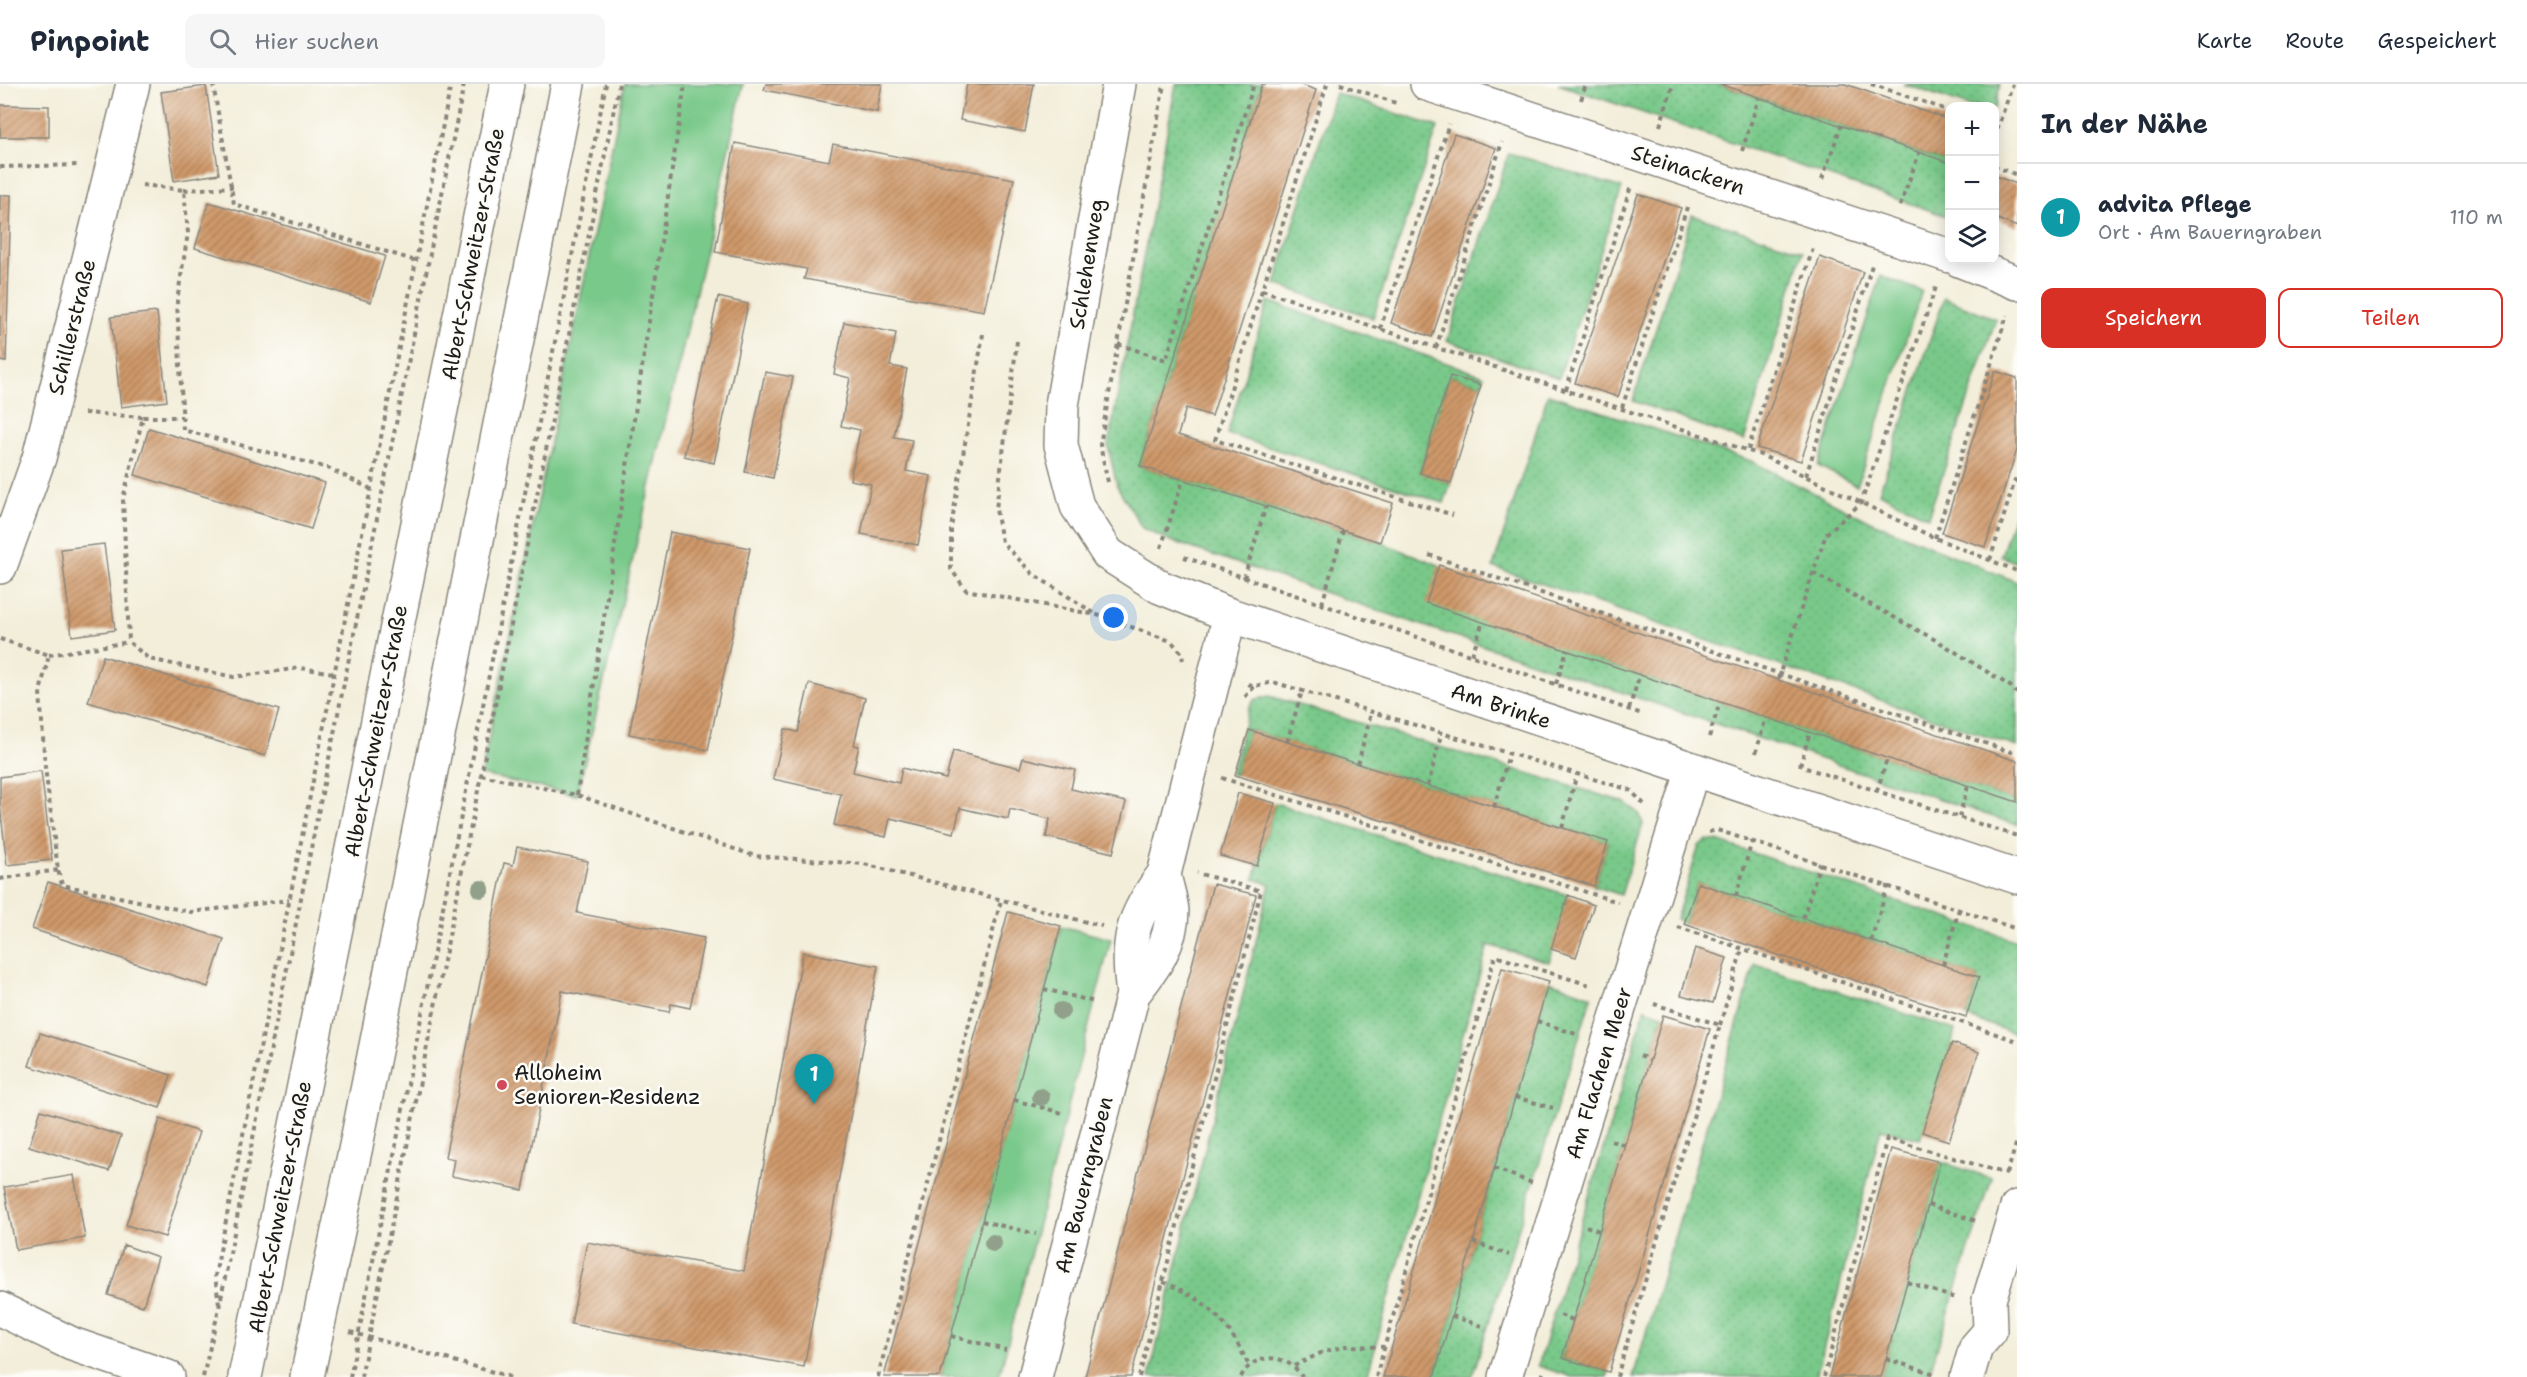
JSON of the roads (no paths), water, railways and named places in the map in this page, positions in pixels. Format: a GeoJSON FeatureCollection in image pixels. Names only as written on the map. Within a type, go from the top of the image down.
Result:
{"type":"FeatureCollection","features":[{"type":"Feature","properties":{"kind":"street","name":"Schillerstraße"},"geometry":{"type":"LineString","coordinates":[[0,567],[39,458],[133,84]]}},
{"type":"Feature","properties":{"kind":"street","name":"Albert-Schweitzer-Straße"},"geometry":{"type":"LineString","coordinates":[[245,1377],[507,84]]}},
{"type":"Feature","properties":{"kind":"street"},"geometry":{"type":"LineString","coordinates":[[307,1377],[356,1146],[568,84]]}},
{"type":"Feature","properties":{"kind":"street","name":"Schlehenweg"},"geometry":{"type":"LineString","coordinates":[[1061,445],[1062,405],[1119,84]]}},
{"type":"Feature","properties":{"kind":"street","name":"Steinackern"},"geometry":{"type":"LineString","coordinates":[[1417,95],[1945,254]]}},
{"type":"Feature","properties":{"kind":"street"},"geometry":{"type":"LineString","coordinates":[[1969,264],[2017,283]]}},
{"type":"Feature","properties":{"kind":"street","name":"Am Brinke"},"geometry":{"type":"LineString","coordinates":[[1061,445],[1077,506],[1108,554],[1160,587],[1230,615],[2017,877]]}},
{"type":"Feature","properties":{"kind":"street","name":"Am Bauerngraben"},"geometry":{"type":"LineString","coordinates":[[1035,1377],[1133,994],[1152,970],[1166,941],[1172,909],[1164,874],[1230,615]]}},
{"type":"Feature","properties":{"kind":"street","name":"Am Flachen Meer"},"geometry":{"type":"LineString","coordinates":[[1505,1377],[1693,769]]}},
{"type":"Feature","properties":{"kind":"street"},"geometry":{"type":"LineString","coordinates":[[1954,1376],[1976,1347],[2004,1331],[1989,1300],[2017,1207]]}},
{"type":"Feature","properties":{"kind":"street"},"geometry":{"type":"LineString","coordinates":[[0,1309],[72,1344],[168,1377]]}},
{"type":"Feature","properties":{"kind":"place","name":"Alloheim Senioren-Residenz"},"geometry":{"type":"Point","coordinates":[502,1085]}},
{"type":"Feature","properties":{"kind":"place","name":"advita Pflege"},"geometry":{"type":"Point","coordinates":[814,1104]}}]}
